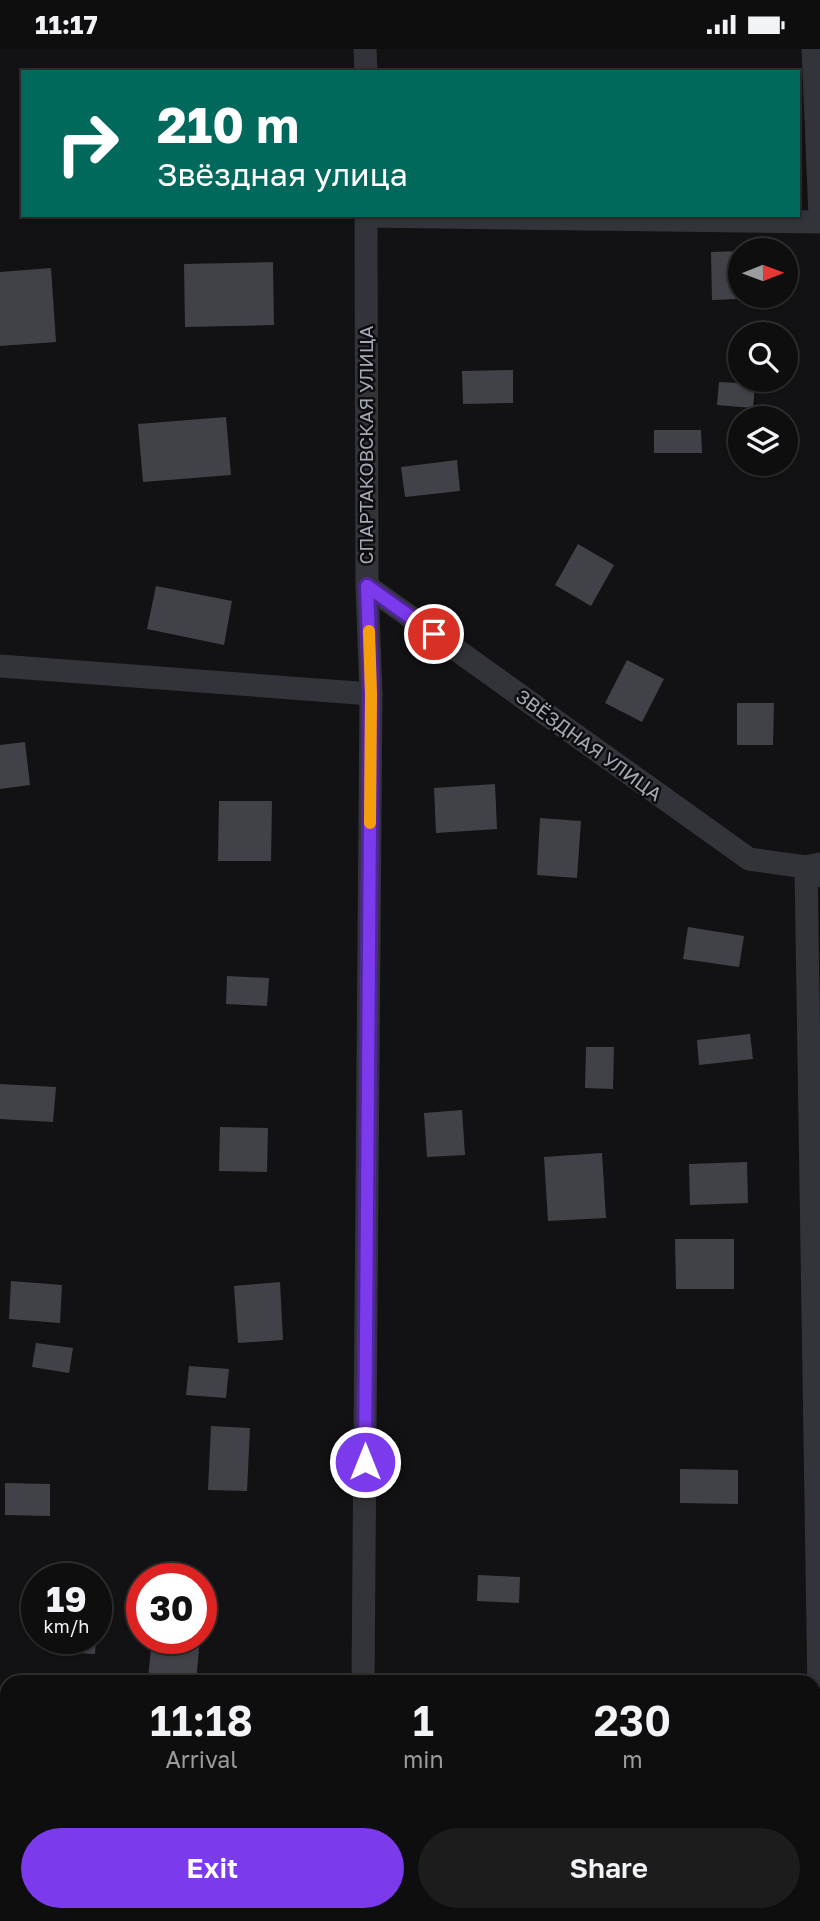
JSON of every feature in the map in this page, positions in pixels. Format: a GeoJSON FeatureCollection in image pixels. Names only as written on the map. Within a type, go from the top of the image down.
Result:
{"type":"FeatureCollection","features":[{"type":"Feature","properties":{"kind":"street"},"geometry":{"type":"LineString","coordinates":[[365,49],[366,70]]}},
{"type":"Feature","properties":{"kind":"street"},"geometry":{"type":"LineString","coordinates":[[813,49],[820,215]]}},
{"type":"Feature","properties":{"kind":"street","name":"СПАРТАКОВСКАЯ УЛИЦА"},"geometry":{"type":"LineString","coordinates":[[363,1675],[371,694],[367,586],[366,217]]}},
{"type":"Feature","properties":{"kind":"street"},"geometry":{"type":"LineString","coordinates":[[442,217],[820,222]]}},
{"type":"Feature","properties":{"kind":"street","name":"ЗВЁЗДНАЯ УЛИЦА"},"geometry":{"type":"LineString","coordinates":[[367,586],[749,859],[815,870]]}},
{"type":"Feature","properties":{"kind":"street"},"geometry":{"type":"LineString","coordinates":[[0,666],[371,694]]}},
{"type":"Feature","properties":{"kind":"street"},"geometry":{"type":"LineString","coordinates":[[815,870],[819,1675]]}},
{"type":"Feature","properties":{"kind":"building"},"geometry":{"type":"Polygon","coordinates":[[[728,251],[728,299],[712,300],[711,252],[728,251]]]}},
{"type":"Feature","properties":{"kind":"building"},"geometry":{"type":"Polygon","coordinates":[[[273,262],[274,325],[185,327],[184,264],[273,262]]]}},
{"type":"Feature","properties":{"kind":"building"},"geometry":{"type":"Polygon","coordinates":[[[51,268],[56,342],[0,346],[0,272],[51,268]]]}},
{"type":"Feature","properties":{"kind":"building"},"geometry":{"type":"Polygon","coordinates":[[[513,370],[513,403],[463,404],[462,371],[513,370]]]}},
{"type":"Feature","properties":{"kind":"building"},"geometry":{"type":"Polygon","coordinates":[[[719,382],[728,382],[728,392],[754,392],[753,406],[717,405],[719,382]]]}},
{"type":"Feature","properties":{"kind":"building"},"geometry":{"type":"Polygon","coordinates":[[[226,417],[231,475],[143,482],[138,424],[226,417]]]}},
{"type":"Feature","properties":{"kind":"building"},"geometry":{"type":"Polygon","coordinates":[[[654,430],[701,430],[702,453],[654,453],[654,430]]]}},
{"type":"Feature","properties":{"kind":"building"},"geometry":{"type":"Polygon","coordinates":[[[457,460],[460,491],[405,497],[401,467],[457,460]]]}},
{"type":"Feature","properties":{"kind":"building"},"geometry":{"type":"Polygon","coordinates":[[[578,544],[614,565],[591,606],[555,585],[578,544]]]}},
{"type":"Feature","properties":{"kind":"building"},"geometry":{"type":"Polygon","coordinates":[[[156,586],[232,601],[224,645],[147,629],[156,586]]]}},
{"type":"Feature","properties":{"kind":"building"},"geometry":{"type":"Polygon","coordinates":[[[627,660],[664,679],[642,722],[605,703],[627,660]]]}},
{"type":"Feature","properties":{"kind":"building"},"geometry":{"type":"Polygon","coordinates":[[[737,703],[774,703],[773,745],[737,745],[737,703]]]}},
{"type":"Feature","properties":{"kind":"building"},"geometry":{"type":"Polygon","coordinates":[[[25,742],[30,785],[0,789],[0,745],[25,742]]]}},
{"type":"Feature","properties":{"kind":"building"},"geometry":{"type":"Polygon","coordinates":[[[495,784],[497,829],[436,833],[434,788],[495,784]]]}},
{"type":"Feature","properties":{"kind":"building"},"geometry":{"type":"Polygon","coordinates":[[[219,801],[272,801],[271,861],[218,861],[219,801]]]}},
{"type":"Feature","properties":{"kind":"building"},"geometry":{"type":"Polygon","coordinates":[[[540,818],[581,821],[577,878],[537,875],[540,818]]]}},
{"type":"Feature","properties":{"kind":"building"},"geometry":{"type":"Polygon","coordinates":[[[688,927],[744,936],[739,967],[683,959],[688,927]]]}},
{"type":"Feature","properties":{"kind":"building"},"geometry":{"type":"Polygon","coordinates":[[[227,976],[269,978],[267,1006],[226,1004],[227,976]]]}},
{"type":"Feature","properties":{"kind":"building"},"geometry":{"type":"Polygon","coordinates":[[[750,1034],[753,1059],[699,1065],[697,1040],[750,1034]]]}},
{"type":"Feature","properties":{"kind":"building"},"geometry":{"type":"Polygon","coordinates":[[[586,1047],[614,1047],[613,1089],[585,1088],[586,1047]]]}},
{"type":"Feature","properties":{"kind":"building"},"geometry":{"type":"Polygon","coordinates":[[[0,1084],[56,1087],[53,1122],[0,1119],[0,1084]]]}},
{"type":"Feature","properties":{"kind":"building"},"geometry":{"type":"Polygon","coordinates":[[[462,1110],[465,1155],[427,1157],[424,1113],[462,1110]]]}},
{"type":"Feature","properties":{"kind":"building"},"geometry":{"type":"Polygon","coordinates":[[[220,1127],[268,1128],[267,1172],[219,1171],[220,1127]]]}},
{"type":"Feature","properties":{"kind":"building"},"geometry":{"type":"Polygon","coordinates":[[[602,1153],[606,1218],[548,1221],[544,1157],[602,1153]]]}},
{"type":"Feature","properties":{"kind":"building"},"geometry":{"type":"Polygon","coordinates":[[[747,1162],[748,1203],[690,1205],[689,1164],[747,1162]]]}},
{"type":"Feature","properties":{"kind":"building"},"geometry":{"type":"Polygon","coordinates":[[[675,1239],[734,1239],[734,1289],[676,1289],[675,1239]]]}},
{"type":"Feature","properties":{"kind":"building"},"geometry":{"type":"Polygon","coordinates":[[[11,1281],[62,1285],[60,1323],[9,1319],[11,1281]]]}},
{"type":"Feature","properties":{"kind":"building"},"geometry":{"type":"Polygon","coordinates":[[[280,1282],[283,1340],[238,1343],[234,1286],[280,1282]]]}},
{"type":"Feature","properties":{"kind":"building"},"geometry":{"type":"Polygon","coordinates":[[[36,1343],[73,1348],[69,1373],[32,1367],[36,1343]]]}},
{"type":"Feature","properties":{"kind":"building"},"geometry":{"type":"Polygon","coordinates":[[[189,1366],[229,1369],[226,1398],[186,1395],[189,1366]]]}},
{"type":"Feature","properties":{"kind":"building"},"geometry":{"type":"Polygon","coordinates":[[[211,1426],[250,1428],[247,1491],[208,1490],[211,1426]]]}},
{"type":"Feature","properties":{"kind":"building"},"geometry":{"type":"Polygon","coordinates":[[[680,1469],[738,1470],[738,1504],[680,1503],[680,1469]]]}},
{"type":"Feature","properties":{"kind":"building"},"geometry":{"type":"Polygon","coordinates":[[[5,1483],[50,1484],[50,1516],[5,1515],[5,1483]]]}},
{"type":"Feature","properties":{"kind":"building"},"geometry":{"type":"Polygon","coordinates":[[[478,1575],[520,1577],[519,1603],[477,1601],[478,1575]]]}},
{"type":"Feature","properties":{"kind":"building"},"geometry":{"type":"Polygon","coordinates":[[[150,1654],[199,1654],[197,1675],[148,1675],[150,1654]]]}},
{"type":"Feature","properties":{"kind":"slow traffic"},"geometry":{"type":"LineString","coordinates":[[369,631],[370,823]]}},
{"type":"Feature","properties":{"kind":"route"},"geometry":{"type":"LineString","coordinates":[[365,1462],[371,694],[367,586],[434,634]]}}]}
